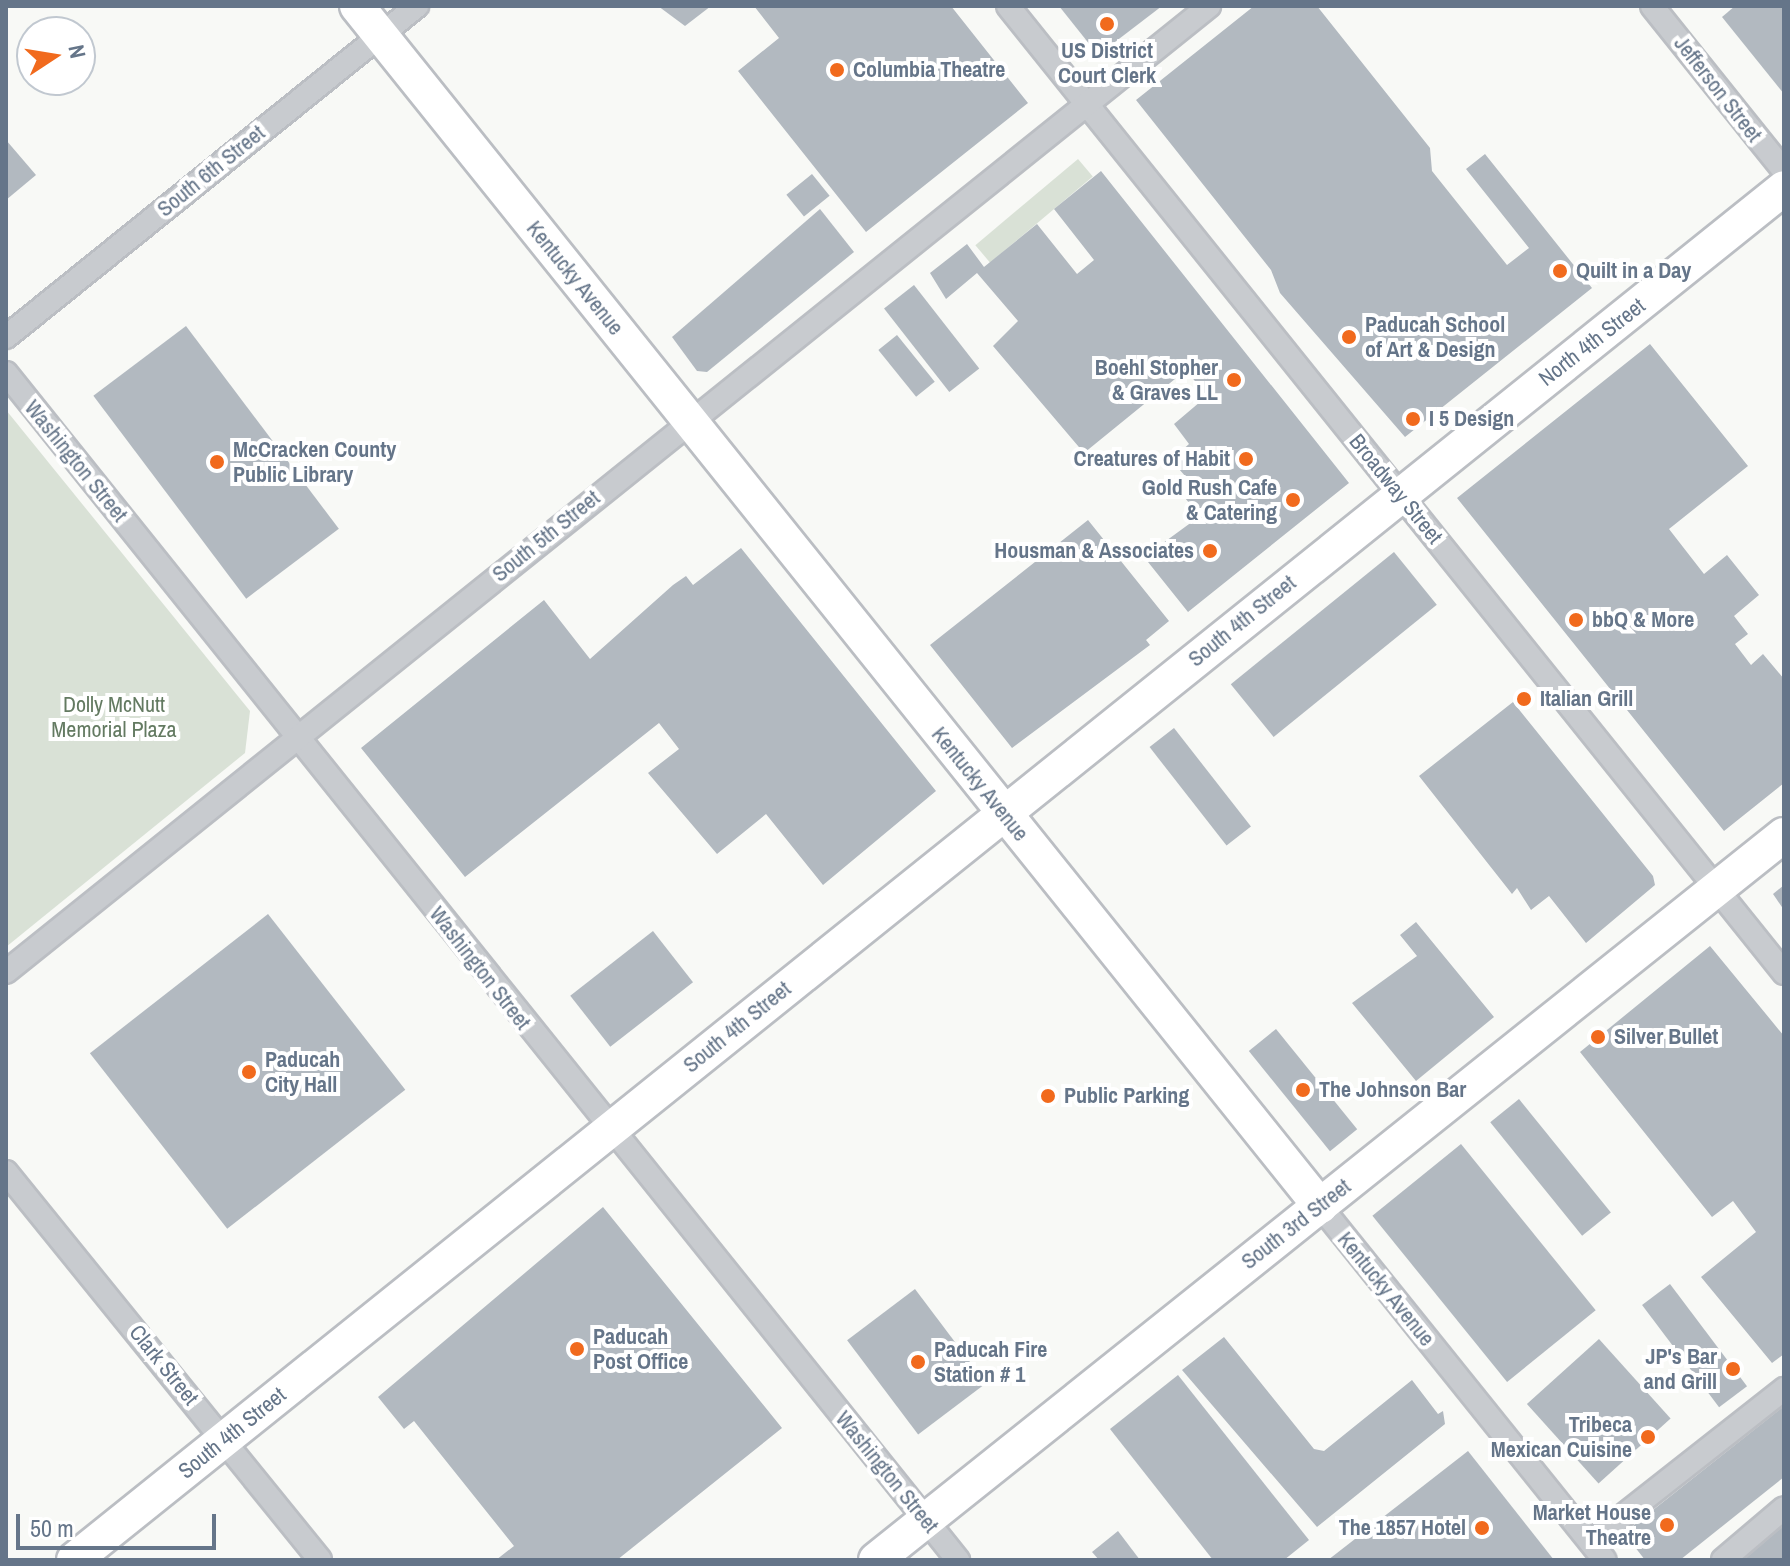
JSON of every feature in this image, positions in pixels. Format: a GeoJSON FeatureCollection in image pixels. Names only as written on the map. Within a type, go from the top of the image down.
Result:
{"type":"FeatureCollection","features":[{"type":"Feature","properties":{"kind":"main road","name":"Kentucky Avenue"},"geometry":{"type":"LineString","coordinates":[[357,6],[1320,1206]]}},
{"type":"Feature","properties":{"kind":"main road","name":"North 4th Street"},"geometry":{"type":"LineString","coordinates":[[1401,495],[1784,188]]}},
{"type":"Feature","properties":{"kind":"main road","name":"South 4th Street"},"geometry":{"type":"LineString","coordinates":[[74,1560],[1002,811],[1401,495]]}},
{"type":"Feature","properties":{"kind":"main road","name":"South 3rd Street"},"geometry":{"type":"LineString","coordinates":[[876,1560],[1784,835]]}},
{"type":"Feature","properties":{"kind":"street","name":"South 6th Street"},"geometry":{"type":"LineString","coordinates":[[6,337],[417,6]]}},
{"type":"Feature","properties":{"kind":"street","name":"Broadway Street"},"geometry":{"type":"LineString","coordinates":[[1008,6],[1784,973]]}},
{"type":"Feature","properties":{"kind":"street","name":"South 5th Street"},"geometry":{"type":"LineString","coordinates":[[6,972],[1209,6]]}},
{"type":"Feature","properties":{"kind":"street","name":"Jefferson Street"},"geometry":{"type":"LineString","coordinates":[[1652,6],[1784,171]]}},
{"type":"Feature","properties":{"kind":"street","name":"Washington Street"},"geometry":{"type":"LineString","coordinates":[[6,373],[609,1130],[958,1560]]}},
{"type":"Feature","properties":{"kind":"street","name":"Clark Street"},"geometry":{"type":"LineString","coordinates":[[6,1172],[320,1560]]}},
{"type":"Feature","properties":{"kind":"street","name":"Kentucky Avenue"},"geometry":{"type":"LineString","coordinates":[[1320,1206],[1605,1560]]}},
{"type":"Feature","properties":{"kind":"street"},"geometry":{"type":"LineString","coordinates":[[1591,1541],[1784,1389]]}},
{"type":"Feature","properties":{"kind":"street"},"geometry":{"type":"LineString","coordinates":[[1723,1560],[1784,1508]]}},
{"type":"Feature","properties":{"kind":"green space"},"geometry":{"type":"Polygon","coordinates":[[[1078,159],[1093,177],[990,263],[975,245],[1078,159]]]}},
{"type":"Feature","properties":{"kind":"green space","name":"Dolly McNutt Memorial Plaza"},"geometry":{"type":"Polygon","coordinates":[[[6,410],[250,711],[245,753],[6,947],[6,410]]]}},
{"type":"Feature","properties":{"kind":"building"},"geometry":{"type":"Polygon","coordinates":[[[658,6],[711,6],[685,26],[658,6]]]}},
{"type":"Feature","properties":{"kind":"building"},"geometry":{"type":"Polygon","coordinates":[[[754,6],[951,6],[1028,103],[866,232],[738,71],[779,38],[754,6]]]}},
{"type":"Feature","properties":{"kind":"building","name":"US District Court Clerk"},"geometry":{"type":"Polygon","coordinates":[[[1059,6],[1162,6],[1098,55],[1059,6]]]}},
{"type":"Feature","properties":{"kind":"building"},"geometry":{"type":"Polygon","coordinates":[[[1254,6],[1317,6],[1430,148],[1432,171],[1507,265],[1529,248],[1466,169],[1485,154],[1592,288],[1405,437],[1280,293],[1271,270],[1136,100],[1254,6]]]}},
{"type":"Feature","properties":{"kind":"building"},"geometry":{"type":"Polygon","coordinates":[[[1735,6],[1784,6],[1784,94],[1722,17],[1735,6]]]}},
{"type":"Feature","properties":{"kind":"building"},"geometry":{"type":"Polygon","coordinates":[[[6,140],[36,175],[6,200],[6,140]]]}},
{"type":"Feature","properties":{"kind":"building"},"geometry":{"type":"Polygon","coordinates":[[[1101,171],[1349,483],[1188,612],[1144,557],[1200,516],[1180,492],[1186,477],[1171,460],[1189,444],[1174,424],[1207,396],[1186,370],[1084,453],[993,346],[1018,321],[977,273],[946,299],[930,273],[967,244],[984,267],[1037,224],[1077,274],[1094,260],[1054,209],[1101,171]]]}},
{"type":"Feature","properties":{"kind":"building"},"geometry":{"type":"Polygon","coordinates":[[[812,174],[830,196],[804,217],[786,195],[812,174]]]}},
{"type":"Feature","properties":{"kind":"building"},"geometry":{"type":"Polygon","coordinates":[[[820,209],[854,252],[707,372],[697,371],[672,337],[820,209]]]}},
{"type":"Feature","properties":{"kind":"building"},"geometry":{"type":"Polygon","coordinates":[[[914,285],[979,369],[949,392],[884,308],[914,285]]]}},
{"type":"Feature","properties":{"kind":"building","name":"McCracken County Public Library"},"geometry":{"type":"Polygon","coordinates":[[[186,326],[339,529],[246,599],[93,396],[186,326]]]}},
{"type":"Feature","properties":{"kind":"building"},"geometry":{"type":"Polygon","coordinates":[[[897,335],[935,382],[916,397],[878,350],[897,335]]]}},
{"type":"Feature","properties":{"kind":"building"},"geometry":{"type":"Polygon","coordinates":[[[1650,344],[1748,466],[1669,529],[1704,574],[1727,555],[1759,595],[1734,616],[1748,634],[1735,644],[1751,665],[1763,654],[1784,679],[1784,783],[1724,831],[1457,498],[1650,344]]]}},
{"type":"Feature","properties":{"kind":"building"},"geometry":{"type":"Polygon","coordinates":[[[1088,520],[1169,621],[1146,640],[1150,645],[1012,748],[930,645],[1088,520]]]}},
{"type":"Feature","properties":{"kind":"building"},"geometry":{"type":"Polygon","coordinates":[[[741,548],[936,791],[823,885],[766,814],[717,854],[648,773],[679,749],[659,723],[465,877],[361,748],[544,600],[590,659],[673,585],[686,576],[693,585],[741,548]]]}},
{"type":"Feature","properties":{"kind":"building"},"geometry":{"type":"Polygon","coordinates":[[[1394,552],[1437,605],[1274,737],[1231,684],[1394,552]]]}},
{"type":"Feature","properties":{"kind":"building"},"geometry":{"type":"Polygon","coordinates":[[[1513,702],[1653,876],[1655,885],[1586,943],[1549,896],[1531,910],[1517,888],[1512,894],[1419,776],[1513,702]]]}},
{"type":"Feature","properties":{"kind":"building"},"geometry":{"type":"Polygon","coordinates":[[[1174,728],[1251,827],[1227,846],[1150,747],[1174,728]]]}},
{"type":"Feature","properties":{"kind":"building"},"geometry":{"type":"Polygon","coordinates":[[[1784,885],[1784,910],[1773,894],[1784,885]]]}},
{"type":"Feature","properties":{"kind":"building","name":"Paducah City Hall"},"geometry":{"type":"Polygon","coordinates":[[[268,914],[405,1090],[227,1229],[90,1053],[268,914]]]}},
{"type":"Feature","properties":{"kind":"building"},"geometry":{"type":"Polygon","coordinates":[[[1416,922],[1494,1017],[1416,1081],[1352,1003],[1417,956],[1400,935],[1416,922]]]}},
{"type":"Feature","properties":{"kind":"building"},"geometry":{"type":"Polygon","coordinates":[[[653,931],[693,982],[610,1047],[570,996],[653,931]]]}},
{"type":"Feature","properties":{"kind":"building"},"geometry":{"type":"Polygon","coordinates":[[[1710,946],[1784,1036],[1784,1354],[1772,1363],[1701,1277],[1756,1232],[1733,1201],[1712,1217],[1580,1052],[1710,946]]]}},
{"type":"Feature","properties":{"kind":"building","name":"The Johnson Bar"},"geometry":{"type":"Polygon","coordinates":[[[1276,1029],[1357,1129],[1330,1151],[1249,1051],[1276,1029]]]}},
{"type":"Feature","properties":{"kind":"building"},"geometry":{"type":"Polygon","coordinates":[[[1519,1099],[1611,1212],[1582,1236],[1490,1122],[1519,1099]]]}},
{"type":"Feature","properties":{"kind":"building"},"geometry":{"type":"Polygon","coordinates":[[[1461,1144],[1596,1310],[1507,1382],[1372,1216],[1461,1144]]]}},
{"type":"Feature","properties":{"kind":"building","name":"Paducah Post Office"},"geometry":{"type":"Polygon","coordinates":[[[603,1207],[782,1428],[617,1560],[496,1560],[514,1546],[414,1421],[404,1429],[378,1397],[603,1207]]]}},
{"type":"Feature","properties":{"kind":"building"},"geometry":{"type":"Polygon","coordinates":[[[1670,1284],[1747,1386],[1719,1407],[1642,1305],[1670,1284]]]}},
{"type":"Feature","properties":{"kind":"building","name":"Paducah Fire Station # 1"},"geometry":{"type":"Polygon","coordinates":[[[915,1289],[986,1383],[918,1434],[847,1340],[915,1289]]]}},
{"type":"Feature","properties":{"kind":"building"},"geometry":{"type":"Polygon","coordinates":[[[1224,1337],[1314,1449],[1324,1451],[1412,1380],[1438,1414],[1443,1411],[1445,1424],[1317,1527],[1182,1370],[1224,1337]]]}},
{"type":"Feature","properties":{"kind":"building"},"geometry":{"type":"Polygon","coordinates":[[[1599,1339],[1671,1419],[1599,1483],[1527,1404],[1599,1339]]]}},
{"type":"Feature","properties":{"kind":"building"},"geometry":{"type":"Polygon","coordinates":[[[1178,1375],[1309,1540],[1284,1560],[1213,1560],[1110,1429],[1178,1375]]]}},
{"type":"Feature","properties":{"kind":"building"},"geometry":{"type":"Polygon","coordinates":[[[1784,1406],[1784,1477],[1680,1560],[1645,1560],[1624,1533],[1784,1406]]]}},
{"type":"Feature","properties":{"kind":"building"},"geometry":{"type":"Polygon","coordinates":[[[1468,1451],[1554,1560],[1328,1560],[1468,1451]]]}},
{"type":"Feature","properties":{"kind":"building"},"geometry":{"type":"Polygon","coordinates":[[[1784,1525],[1784,1560],[1741,1560],[1784,1525]]]}},
{"type":"Feature","properties":{"kind":"building"},"geometry":{"type":"Polygon","coordinates":[[[1118,1531],[1140,1560],[1099,1560],[1092,1552],[1118,1531]]]}},
{"type":"Feature","properties":{"kind":"place","name":"US District Court Clerk"},"geometry":{"type":"Point","coordinates":[1107,24]}},
{"type":"Feature","properties":{"kind":"place","name":"Columbia Theatre"},"geometry":{"type":"Point","coordinates":[837,70]}},
{"type":"Feature","properties":{"kind":"place","name":"Quilt in a Day"},"geometry":{"type":"Point","coordinates":[1560,271]}},
{"type":"Feature","properties":{"kind":"place","name":"Paducah School of Art & Design"},"geometry":{"type":"Point","coordinates":[1349,337]}},
{"type":"Feature","properties":{"kind":"place","name":"Boehl Stopher & Graves LL"},"geometry":{"type":"Point","coordinates":[1234,380]}},
{"type":"Feature","properties":{"kind":"place","name":"I 5 Design"},"geometry":{"type":"Point","coordinates":[1413,419]}},
{"type":"Feature","properties":{"kind":"place","name":"Creatures of Habit"},"geometry":{"type":"Point","coordinates":[1246,459]}},
{"type":"Feature","properties":{"kind":"place","name":"McCracken County Public Library"},"geometry":{"type":"Point","coordinates":[217,462]}},
{"type":"Feature","properties":{"kind":"place","name":"Gold Rush Cafe & Catering"},"geometry":{"type":"Point","coordinates":[1293,500]}},
{"type":"Feature","properties":{"kind":"place","name":"Housman & Associates"},"geometry":{"type":"Point","coordinates":[1210,551]}},
{"type":"Feature","properties":{"kind":"place","name":"bbQ & More"},"geometry":{"type":"Point","coordinates":[1576,620]}},
{"type":"Feature","properties":{"kind":"place","name":"Italian Grill"},"geometry":{"type":"Point","coordinates":[1524,699]}},
{"type":"Feature","properties":{"kind":"place","name":"Silver Bullet"},"geometry":{"type":"Point","coordinates":[1598,1037]}},
{"type":"Feature","properties":{"kind":"place","name":"Paducah City Hall"},"geometry":{"type":"Point","coordinates":[249,1072]}},
{"type":"Feature","properties":{"kind":"place","name":"The Johnson Bar"},"geometry":{"type":"Point","coordinates":[1303,1090]}},
{"type":"Feature","properties":{"kind":"place","name":"Public Parking"},"geometry":{"type":"Point","coordinates":[1048,1096]}},
{"type":"Feature","properties":{"kind":"place","name":"Paducah Post Office"},"geometry":{"type":"Point","coordinates":[577,1349]}},
{"type":"Feature","properties":{"kind":"place","name":"Paducah Fire Station # 1"},"geometry":{"type":"Point","coordinates":[918,1362]}},
{"type":"Feature","properties":{"kind":"place","name":"JP's Bar and Grill"},"geometry":{"type":"Point","coordinates":[1733,1369]}},
{"type":"Feature","properties":{"kind":"place","name":"Tribeca Mexican Cuisine"},"geometry":{"type":"Point","coordinates":[1648,1437]}},
{"type":"Feature","properties":{"kind":"place","name":"Market House Theatre"},"geometry":{"type":"Point","coordinates":[1667,1525]}},
{"type":"Feature","properties":{"kind":"place","name":"The 1857 Hotel"},"geometry":{"type":"Point","coordinates":[1482,1528]}}]}
